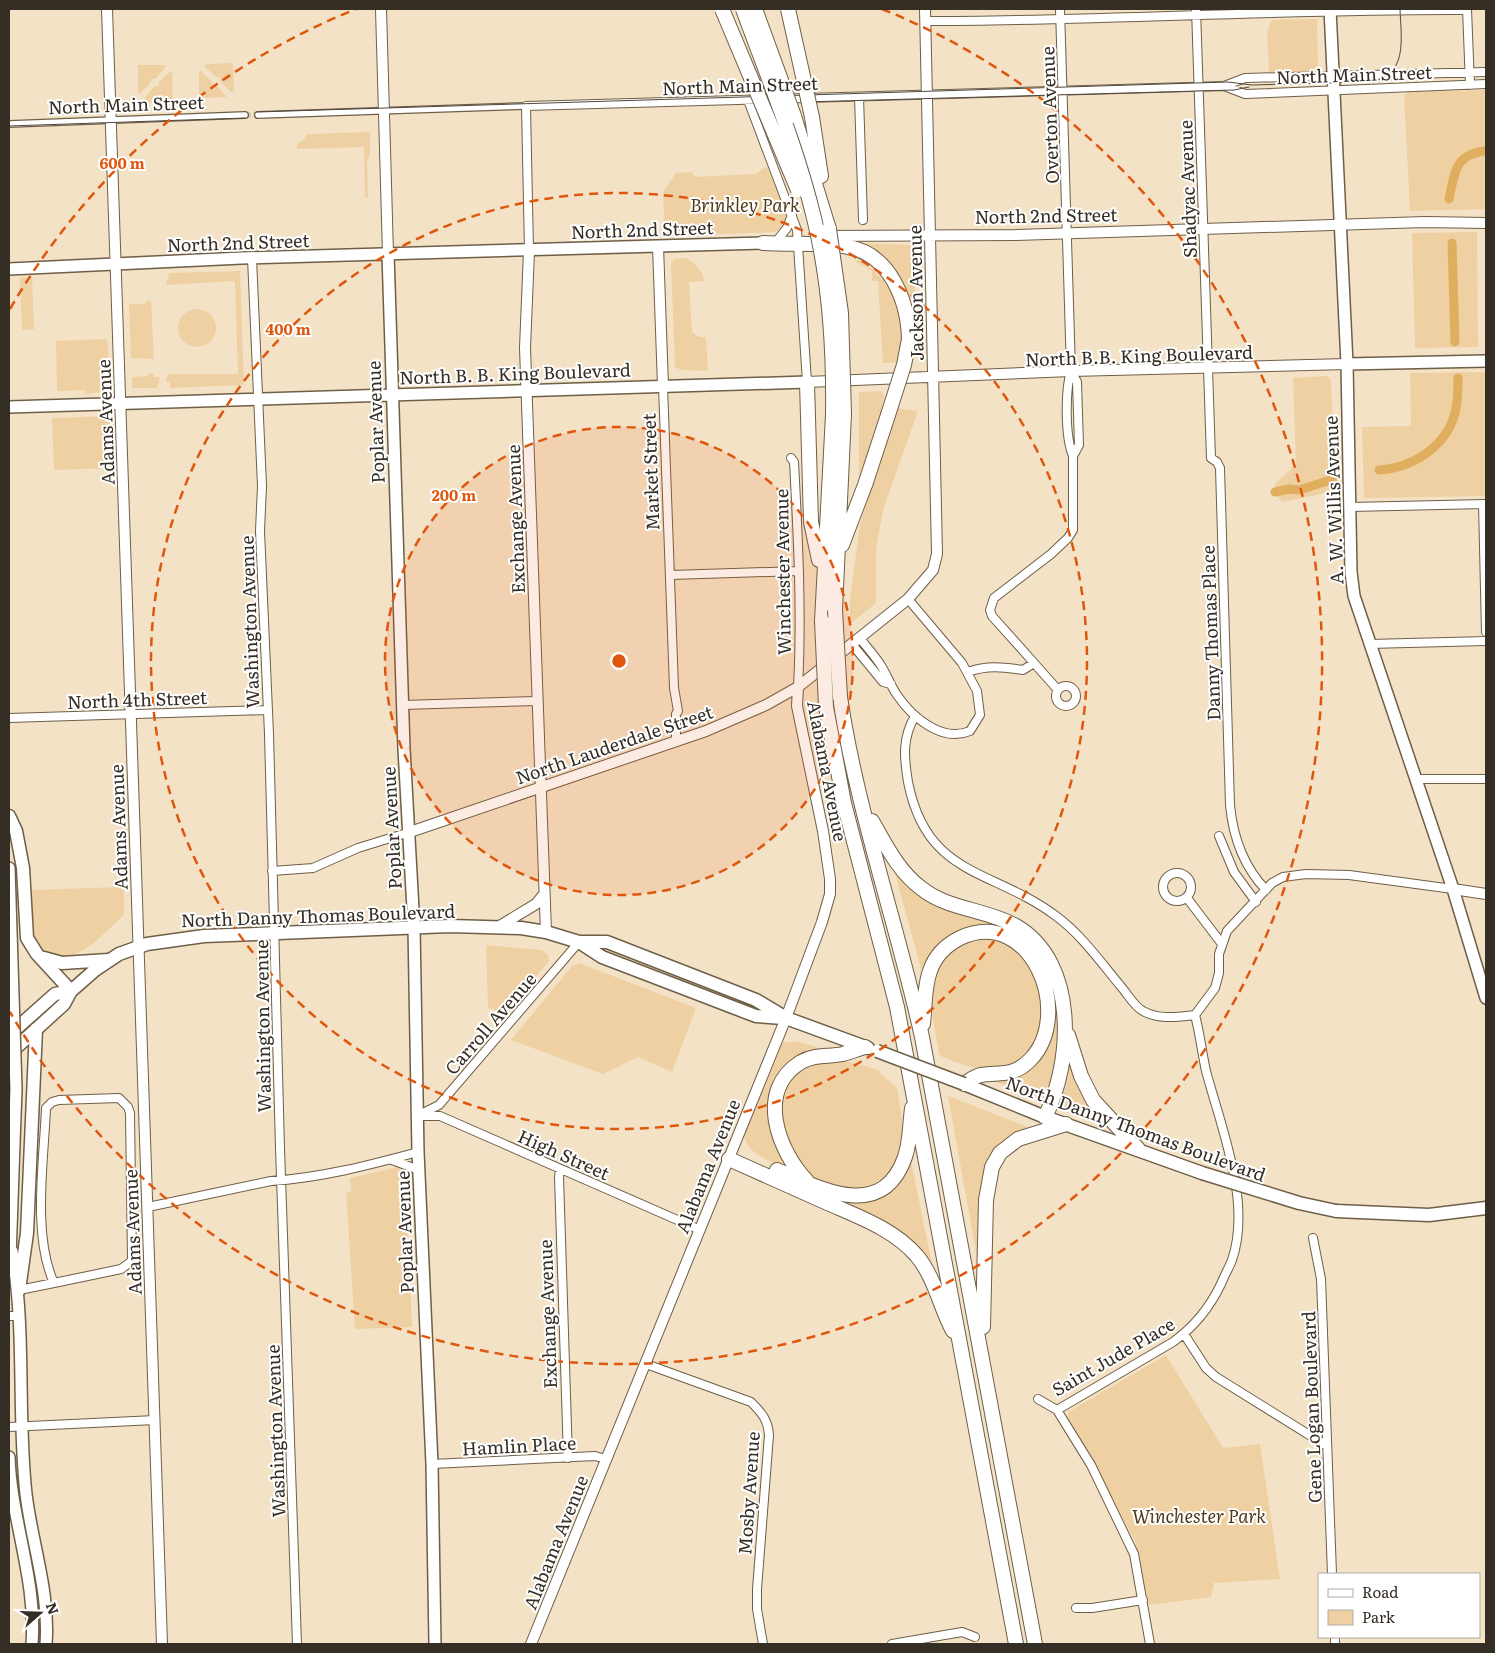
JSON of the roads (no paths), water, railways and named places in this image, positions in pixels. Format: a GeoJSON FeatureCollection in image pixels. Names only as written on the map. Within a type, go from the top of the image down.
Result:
{"type":"FeatureCollection","features":[{"type":"Feature","properties":{"kind":"highway"},"geometry":{"type":"LineString","coordinates":[[722,9],[819,241]]}},
{"type":"Feature","properties":{"kind":"highway"},"geometry":{"type":"LineString","coordinates":[[743,9],[796,156],[819,241],[831,324],[838,414],[823,578],[822,621],[826,707],[836,771],[890,975],[914,1093],[1016,1644]]}},
{"type":"Feature","properties":{"kind":"highway"},"geometry":{"type":"LineString","coordinates":[[755,9],[799,132],[829,229]]}},
{"type":"Feature","properties":{"kind":"highway"},"geometry":{"type":"LineString","coordinates":[[788,9],[812,117],[841,313],[835,610],[840,697],[853,769],[907,968],[922,1037],[1035,1644]]}},
{"type":"Feature","properties":{"kind":"highway"},"geometry":{"type":"LineString","coordinates":[[763,243],[798,241],[848,247],[875,261],[890,276],[901,294],[907,314],[909,339],[904,364],[865,485],[837,557]]}},
{"type":"Feature","properties":{"kind":"highway"},"geometry":{"type":"LineString","coordinates":[[806,382],[811,522],[823,578]]}},
{"type":"Feature","properties":{"kind":"highway"},"geometry":{"type":"LineString","coordinates":[[862,802],[895,861],[921,889],[947,902],[1015,925],[1035,940],[1048,960],[1056,978],[1066,1030],[1081,1076],[1093,1100],[1138,1150]]}},
{"type":"Feature","properties":{"kind":"highway"},"geometry":{"type":"LineString","coordinates":[[922,1037],[927,979],[934,962],[948,946],[972,934],[992,933],[1016,941],[1030,954],[1040,972],[1047,1002],[1047,1024],[1039,1047],[1030,1060],[1017,1069],[999,1075],[980,1075],[964,1084]]}},
{"type":"Feature","properties":{"kind":"highway"},"geometry":{"type":"LineString","coordinates":[[1045,1116],[1054,1098],[1061,1076],[1066,1030]]}},
{"type":"Feature","properties":{"kind":"highway"},"geometry":{"type":"LineString","coordinates":[[811,1185],[791,1162],[779,1138],[775,1114],[779,1091],[791,1071],[801,1062],[815,1057],[871,1049]]}},
{"type":"Feature","properties":{"kind":"highway"},"geometry":{"type":"LineString","coordinates":[[731,1154],[836,1195],[854,1197],[870,1194],[890,1181],[906,1156],[914,1093]]}},
{"type":"Feature","properties":{"kind":"highway"},"geometry":{"type":"LineString","coordinates":[[982,1352],[986,1200],[990,1174],[1000,1153],[1012,1143],[1025,1136],[1066,1124]]}},
{"type":"Feature","properties":{"kind":"highway"},"geometry":{"type":"LineString","coordinates":[[731,1154],[864,1219],[899,1239],[917,1257],[931,1277],[944,1314],[960,1345]]}},
{"type":"Feature","properties":{"kind":"main road","name":"A. W. Willis Avenue"},"geometry":{"type":"LineString","coordinates":[[1330,10],[1347,364],[1351,572],[1354,596],[1453,889],[1486,998]]}},
{"type":"Feature","properties":{"kind":"main road","name":"North 2nd Street"},"geometry":{"type":"LineString","coordinates":[[9,269],[252,258],[763,243]]}},
{"type":"Feature","properties":{"kind":"main road","name":"Poplar Avenue"},"geometry":{"type":"LineString","coordinates":[[388,254],[402,705],[414,927],[418,1152],[432,1464],[435,1644]]}},
{"type":"Feature","properties":{"kind":"main road"},"geometry":{"type":"LineString","coordinates":[[1347,364],[1486,361]]}},
{"type":"Feature","properties":{"kind":"main road","name":"North B. B. King Boulevard"},"geometry":{"type":"LineString","coordinates":[[9,406],[257,397],[806,382]]}},
{"type":"Feature","properties":{"kind":"main road"},"geometry":{"type":"LineString","coordinates":[[9,816],[16,831],[23,868],[27,938],[71,991]]}},
{"type":"Feature","properties":{"kind":"main road"},"geometry":{"type":"LineString","coordinates":[[9,868],[16,1089],[12,1250],[9,1266]]}},
{"type":"Feature","properties":{"kind":"main road","name":"North Danny Thomas Boulevard"},"geometry":{"type":"LineString","coordinates":[[9,1054],[64,1004],[71,991],[108,960],[139,946],[176,938],[414,927],[498,927],[546,932],[579,942],[602,957],[756,1016],[786,1018],[1138,1150],[1202,1173],[1299,1203],[1336,1212],[1430,1215],[1486,1208]]}},
{"type":"Feature","properties":{"kind":"main road"},"geometry":{"type":"LineString","coordinates":[[43,958],[62,963],[108,960]]}},
{"type":"Feature","properties":{"kind":"main road","name":"North Danny Thomas Boulevard"},"geometry":{"type":"LineString","coordinates":[[9,1035],[56,994],[71,991]]}},
{"type":"Feature","properties":{"kind":"main road"},"geometry":{"type":"LineString","coordinates":[[36,1029],[28,1233],[14,1316],[24,1427],[26,1494],[44,1587],[46,1644]]}},
{"type":"Feature","properties":{"kind":"main road"},"geometry":{"type":"LineString","coordinates":[[12,1250],[19,1290]]}},
{"type":"Feature","properties":{"kind":"main road"},"geometry":{"type":"LineString","coordinates":[[9,1457],[12,1495],[25,1552],[31,1594],[32,1644]]}},
{"type":"Feature","properties":{"kind":"street","name":"Adams Avenue"},"geometry":{"type":"LineString","coordinates":[[108,9],[162,1644]]}},
{"type":"Feature","properties":{"kind":"street","name":"Poplar Avenue"},"geometry":{"type":"LineString","coordinates":[[381,9],[388,254]]}},
{"type":"Feature","properties":{"kind":"street","name":"Jackson Avenue"},"geometry":{"type":"LineString","coordinates":[[925,9],[937,554],[935,565],[929,576]]}},
{"type":"Feature","properties":{"kind":"street","name":"Overton Avenue"},"geometry":{"type":"LineString","coordinates":[[1034,664],[992,616],[991,604],[994,598],[1051,554],[1068,538],[1073,530],[1073,456],[1078,444],[1077,382],[1071,371],[1060,9]]}},
{"type":"Feature","properties":{"kind":"street"},"geometry":{"type":"LineString","coordinates":[[926,21],[1060,21],[1196,12],[1467,9],[1470,84]]}},
{"type":"Feature","properties":{"kind":"street","name":"Shadyac Avenue"},"geometry":{"type":"LineString","coordinates":[[1196,12],[1209,369]]}},
{"type":"Feature","properties":{"kind":"street","name":"North Main Street"},"geometry":{"type":"LineString","coordinates":[[262,115],[1199,87],[1224,86],[1245,78],[1486,72]]}},
{"type":"Feature","properties":{"kind":"street","name":"North Main Street"},"geometry":{"type":"LineString","coordinates":[[1224,86],[1245,94],[1486,84]]}},
{"type":"Feature","properties":{"kind":"street"},"geometry":{"type":"LineString","coordinates":[[859,97],[863,220]]}},
{"type":"Feature","properties":{"kind":"street"},"geometry":{"type":"LineString","coordinates":[[748,100],[792,215],[798,241],[806,382]]}},
{"type":"Feature","properties":{"kind":"street","name":"Exchange Avenue"},"geometry":{"type":"LineString","coordinates":[[526,106],[529,251],[526,348],[527,390],[546,932]]}},
{"type":"Feature","properties":{"kind":"street","name":"North Main Street"},"geometry":{"type":"LineString","coordinates":[[9,124],[245,115]]}},
{"type":"Feature","properties":{"kind":"street"},"geometry":{"type":"LineString","coordinates":[[779,238],[787,228],[792,215]]}},
{"type":"Feature","properties":{"kind":"street","name":"North 2nd Street"},"geometry":{"type":"LineString","coordinates":[[763,243],[779,238],[798,241],[862,234],[1067,233],[1425,222],[1486,223]]}},
{"type":"Feature","properties":{"kind":"street","name":"Market Street"},"geometry":{"type":"LineString","coordinates":[[658,246],[675,696],[678,711],[676,714],[676,741]]}},
{"type":"Feature","properties":{"kind":"street","name":"Washington Avenue"},"geometry":{"type":"LineString","coordinates":[[252,258],[262,486],[260,531],[298,1644]]}},
{"type":"Feature","properties":{"kind":"street","name":"North B.B. King Boulevard"},"geometry":{"type":"LineString","coordinates":[[932,378],[1071,371],[1347,364]]}},
{"type":"Feature","properties":{"kind":"street","name":"Danny Thomas Place"},"geometry":{"type":"LineString","coordinates":[[1209,369],[1211,458],[1217,462],[1220,468],[1231,816],[1234,831],[1246,862],[1254,878],[1266,890]]}},
{"type":"Feature","properties":{"kind":"street","name":"North B. B. King Boulevard"},"geometry":{"type":"LineString","coordinates":[[806,382],[932,378]]}},
{"type":"Feature","properties":{"kind":"street","name":"Winchester Avenue"},"geometry":{"type":"LineString","coordinates":[[791,458],[794,462],[798,571],[798,687]]}},
{"type":"Feature","properties":{"kind":"street"},"geometry":{"type":"LineString","coordinates":[[1350,507],[1485,504],[1486,632]]}},
{"type":"Feature","properties":{"kind":"street"},"geometry":{"type":"LineString","coordinates":[[671,575],[798,571]]}},
{"type":"Feature","properties":{"kind":"street","name":"North Lauderdale Street"},"geometry":{"type":"LineString","coordinates":[[272,871],[313,868],[358,848],[676,741],[742,716],[798,687],[908,599],[929,576]]}},
{"type":"Feature","properties":{"kind":"street"},"geometry":{"type":"LineString","coordinates":[[855,640],[883,682],[891,684],[915,716],[934,728],[956,735],[970,731],[980,715],[977,691],[968,672],[954,651],[908,599]]}},
{"type":"Feature","properties":{"kind":"street"},"geometry":{"type":"LineString","coordinates":[[1369,644],[1486,641]]}},
{"type":"Feature","properties":{"kind":"street"},"geometry":{"type":"LineString","coordinates":[[968,672],[982,667],[1007,667],[1023,670],[1034,664],[1058,690]]}},
{"type":"Feature","properties":{"kind":"street","name":"Alabama Avenue"},"geometry":{"type":"LineString","coordinates":[[531,1644],[646,1364],[698,1229],[731,1154],[786,1018],[822,922],[830,894],[827,854],[797,706],[798,687]]}},
{"type":"Feature","properties":{"kind":"street"},"geometry":{"type":"LineString","coordinates":[[402,705],[537,701]]}},
{"type":"Feature","properties":{"kind":"street","name":"North 4th Street"},"geometry":{"type":"LineString","coordinates":[[9,718],[267,710]]}},
{"type":"Feature","properties":{"kind":"street"},"geometry":{"type":"LineString","coordinates":[[915,716],[905,740],[906,769],[913,805],[922,826],[941,849],[962,867],[1056,915],[1086,944],[1141,1011],[1170,1018],[1195,1015],[1214,988],[1219,973],[1222,944],[1227,931],[1266,890],[1283,877],[1306,874],[1349,875],[1486,894]]}},
{"type":"Feature","properties":{"kind":"street"},"geometry":{"type":"LineString","coordinates":[[1415,778],[1486,779]]}},
{"type":"Feature","properties":{"kind":"street"},"geometry":{"type":"LineString","coordinates":[[1219,836],[1234,872],[1256,902]]}},
{"type":"Feature","properties":{"kind":"street"},"geometry":{"type":"LineString","coordinates":[[498,927],[536,904],[544,894]]}},
{"type":"Feature","properties":{"kind":"street"},"geometry":{"type":"LineString","coordinates":[[1187,898],[1222,944]]}},
{"type":"Feature","properties":{"kind":"street","name":"Carroll Avenue"},"geometry":{"type":"LineString","coordinates":[[417,1116],[439,1105],[579,942]]}},
{"type":"Feature","properties":{"kind":"street","name":"Saint Jude Place"},"geometry":{"type":"LineString","coordinates":[[1038,1399],[1057,1410],[1159,1351],[1184,1334],[1214,1298],[1232,1260],[1238,1207],[1235,1184],[1206,1070],[1195,1015]]}},
{"type":"Feature","properties":{"kind":"street"},"geometry":{"type":"LineString","coordinates":[[19,1290],[54,1283],[121,1269],[132,1261],[130,1113],[124,1101],[113,1097],[59,1100],[52,1102],[46,1108],[41,1232],[47,1268],[54,1283]]}},
{"type":"Feature","properties":{"kind":"street","name":"High Street"},"geometry":{"type":"LineString","coordinates":[[417,1116],[440,1116],[698,1229]]}},
{"type":"Feature","properties":{"kind":"street"},"geometry":{"type":"LineString","coordinates":[[148,1207],[281,1180],[289,1181],[390,1160],[418,1152]]}},
{"type":"Feature","properties":{"kind":"street"},"geometry":{"type":"LineString","coordinates":[[390,1160],[401,1162],[419,1170]]}},
{"type":"Feature","properties":{"kind":"street","name":"Exchange Avenue"},"geometry":{"type":"LineString","coordinates":[[560,1169],[568,1458]]}},
{"type":"Feature","properties":{"kind":"street","name":"Gene Logan Boulevard"},"geometry":{"type":"LineString","coordinates":[[1313,1238],[1321,1279],[1332,1573]]}},
{"type":"Feature","properties":{"kind":"street"},"geometry":{"type":"LineString","coordinates":[[1184,1334],[1206,1368],[1216,1377],[1327,1446]]}},
{"type":"Feature","properties":{"kind":"street","name":"Mosby Avenue"},"geometry":{"type":"LineString","coordinates":[[646,1364],[751,1402],[763,1414],[768,1424],[769,1435],[757,1589],[757,1609],[763,1644]]}},
{"type":"Feature","properties":{"kind":"street"},"geometry":{"type":"LineString","coordinates":[[1057,1410],[1116,1513],[1134,1554],[1150,1644]]}},
{"type":"Feature","properties":{"kind":"street"},"geometry":{"type":"LineString","coordinates":[[9,1427],[154,1420]]}},
{"type":"Feature","properties":{"kind":"street","name":"Hamlin Place"},"geometry":{"type":"LineString","coordinates":[[432,1464],[595,1456],[606,1459]]}},
{"type":"Feature","properties":{"kind":"street"},"geometry":{"type":"LineString","coordinates":[[1076,1608],[1143,1600]]}},
{"type":"Feature","properties":{"kind":"street"},"geometry":{"type":"LineString","coordinates":[[892,1644],[962,1632],[975,1637]]}},
{"type":"Feature","properties":{"kind":"waterway"},"geometry":{"type":"LineString","coordinates":[[1449,199],[1458,166],[1468,156],[1486,151]]}},
{"type":"Feature","properties":{"kind":"waterway"},"geometry":{"type":"LineString","coordinates":[[1452,243],[1455,342]]}},
{"type":"Feature","properties":{"kind":"waterway"},"geometry":{"type":"LineString","coordinates":[[1379,470],[1404,465],[1415,460],[1426,454],[1444,436],[1451,425],[1455,413],[1458,378]]}},
{"type":"Feature","properties":{"kind":"waterway"},"geometry":{"type":"LineString","coordinates":[[1275,492],[1289,489],[1299,490],[1334,479]]}},
{"type":"Feature","properties":{"kind":"tunnel"},"geometry":{"type":"LineString","coordinates":[[245,115],[258,115]]}},
{"type":"Feature","properties":{"kind":"tram line"},"geometry":{"type":"LineString","coordinates":[[257,112],[1228,82],[1252,85],[1367,82],[1381,79],[1390,73],[1396,65],[1400,55],[1401,44],[1400,9]]}},
{"type":"Feature","properties":{"kind":"tram line"},"geometry":{"type":"LineString","coordinates":[[804,102],[1234,90],[1249,87]]}},
{"type":"Feature","properties":{"kind":"tram line"},"geometry":{"type":"LineString","coordinates":[[9,126],[245,118]]}},
{"type":"Feature","properties":{"kind":"park label","name":"Brinkley Park"},"geometry":{"type":"Point","coordinates":[745,204]}},
{"type":"Feature","properties":{"kind":"park label","name":"Winchester Park"},"geometry":{"type":"Point","coordinates":[1199,1515]}}]}
